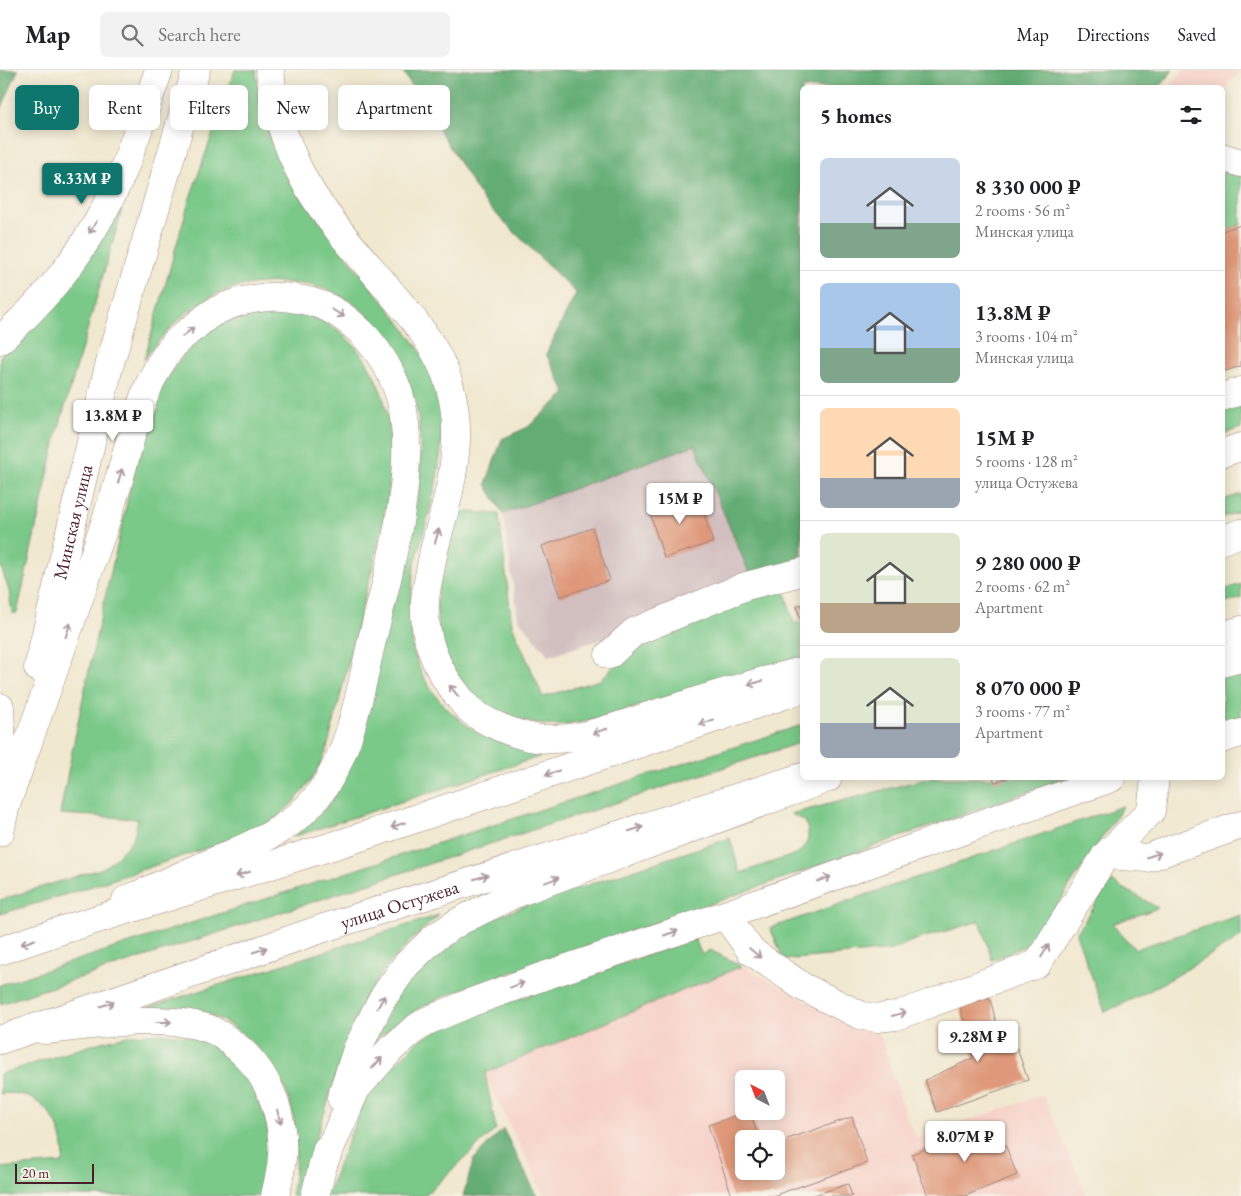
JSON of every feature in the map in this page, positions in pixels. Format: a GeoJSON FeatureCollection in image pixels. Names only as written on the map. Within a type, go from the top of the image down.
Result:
{"type":"FeatureCollection","features":[{"type":"Feature","properties":{"kind":"street"},"geometry":{"type":"LineString","coordinates":[[0,340],[40,302],[58,281],[75,258],[98,220],[122,171],[159,70]]}},
{"type":"Feature","properties":{"kind":"street","name":"Минская улица"},"geometry":{"type":"LineString","coordinates":[[3,820],[108,370],[196,70]]}},
{"type":"Feature","properties":{"kind":"street"},"geometry":{"type":"LineString","coordinates":[[270,70],[271,89],[280,122],[297,164],[312,193],[331,220],[415,321],[433,348],[449,383],[456,414],[456,453],[445,508],[433,551],[425,602],[425,624],[430,648],[446,682],[469,709],[499,727],[522,735],[537,738],[586,735],[729,691],[800,672]]}},
{"type":"Feature","properties":{"kind":"street"},"geometry":{"type":"LineString","coordinates":[[1225,158],[1241,163]]}},
{"type":"Feature","properties":{"kind":"street"},"geometry":{"type":"LineString","coordinates":[[3,820],[114,496],[151,378],[177,341],[211,313],[244,301],[278,296],[311,300],[341,314],[369,340],[388,369],[400,398],[405,436],[405,478],[397,532],[354,716],[339,761],[310,806],[292,822],[269,836],[56,932]]}},
{"type":"Feature","properties":{"kind":"street"},"geometry":{"type":"LineString","coordinates":[[1225,396],[1241,391]]}},
{"type":"Feature","properties":{"kind":"street"},"geometry":{"type":"LineString","coordinates":[[1225,453],[1241,447]]}},
{"type":"Feature","properties":{"kind":"street"},"geometry":{"type":"LineString","coordinates":[[1225,539],[1241,533]]}},
{"type":"Feature","properties":{"kind":"street"},"geometry":{"type":"LineString","coordinates":[[1225,554],[1241,550]]}},
{"type":"Feature","properties":{"kind":"street"},"geometry":{"type":"LineString","coordinates":[[609,654],[634,632],[746,586],[800,572]]}},
{"type":"Feature","properties":{"kind":"street"},"geometry":{"type":"LineString","coordinates":[[1225,635],[1241,630]]}},
{"type":"Feature","properties":{"kind":"street"},"geometry":{"type":"LineString","coordinates":[[1225,662],[1241,658]]}},
{"type":"Feature","properties":{"kind":"street"},"geometry":{"type":"LineString","coordinates":[[0,952],[56,932],[358,838],[800,690]]}},
{"type":"Feature","properties":{"kind":"street"},"geometry":{"type":"LineString","coordinates":[[0,707],[3,820]]}},
{"type":"Feature","properties":{"kind":"street"},"geometry":{"type":"LineString","coordinates":[[1225,738],[1241,733]]}},
{"type":"Feature","properties":{"kind":"street","name":"улица Остужева"},"geometry":{"type":"LineString","coordinates":[[0,1040],[327,927],[800,778]]}},
{"type":"Feature","properties":{"kind":"street"},"geometry":{"type":"LineString","coordinates":[[314,1196],[357,1048],[387,992],[406,965],[434,938],[460,921],[514,894],[823,780]]}},
{"type":"Feature","properties":{"kind":"street"},"geometry":{"type":"LineString","coordinates":[[322,1167],[356,1089],[390,1050],[420,1026],[449,1011],[541,977],[725,915],[1105,780]]}},
{"type":"Feature","properties":{"kind":"street"},"geometry":{"type":"LineString","coordinates":[[725,915],[751,951],[803,987],[862,1016],[877,1018],[896,1016],[1037,964],[1106,855],[1151,811],[1155,780]]}},
{"type":"Feature","properties":{"kind":"street"},"geometry":{"type":"LineString","coordinates":[[1106,855],[1147,858],[1241,825]]}},
{"type":"Feature","properties":{"kind":"street"},"geometry":{"type":"LineString","coordinates":[[28,1031],[134,1022],[173,1022],[208,1028],[227,1039],[245,1054],[261,1075],[272,1094],[278,1113],[282,1165],[275,1196]]}},
{"type":"Feature","properties":{"kind":"shaded area"},"geometry":{"type":"Polygon","coordinates":[[[1183,70],[1240,70],[1225,89],[1225,85],[1171,85],[1183,70]]]}},
{"type":"Feature","properties":{"kind":"shaded area"},"geometry":{"type":"Polygon","coordinates":[[[695,445],[756,590],[549,656],[518,618],[503,514],[695,445]]]}},
{"type":"Feature","properties":{"kind":"shaded area"},"geometry":{"type":"Polygon","coordinates":[[[742,966],[830,1014],[880,1035],[908,1122],[917,1138],[1043,1095],[1087,1196],[545,1196],[484,1073],[742,966]]]}},
{"type":"Feature","properties":{"kind":"green space"},"geometry":{"type":"Polygon","coordinates":[[[0,70],[18,70],[0,112],[0,70]]]}},
{"type":"Feature","properties":{"kind":"green space"},"geometry":{"type":"Polygon","coordinates":[[[235,70],[256,70],[258,130],[269,130],[274,146],[295,188],[412,339],[430,369],[436,385],[442,421],[439,464],[436,485],[414,567],[412,587],[411,632],[414,652],[419,667],[426,681],[445,706],[469,727],[497,741],[525,748],[554,752],[293,837],[325,809],[340,787],[406,554],[417,497],[420,439],[417,410],[412,392],[386,336],[358,307],[327,290],[304,284],[267,283],[245,285],[225,291],[207,299],[174,324],[144,360],[189,201],[214,130],[248,130],[248,85],[230,85],[235,70]]]}},
{"type":"Feature","properties":{"kind":"green space"},"geometry":{"type":"Polygon","coordinates":[[[402,70],[1173,70],[1161,85],[800,85],[800,561],[752,580],[695,445],[503,514],[486,484],[502,439],[528,427],[566,393],[546,354],[576,293],[484,202],[439,130],[450,130],[450,85],[411,85],[402,70]]]}},
{"type":"Feature","properties":{"kind":"green space"},"geometry":{"type":"Polygon","coordinates":[[[1225,173],[1241,176],[1241,225],[1225,230],[1225,173]]]}},
{"type":"Feature","properties":{"kind":"green space"},"geometry":{"type":"Polygon","coordinates":[[[116,209],[122,210],[57,434],[17,613],[12,613],[9,591],[0,563],[0,356],[15,343],[116,209]]]}},
{"type":"Feature","properties":{"kind":"green space"},"geometry":{"type":"Polygon","coordinates":[[[263,309],[293,310],[306,314],[325,322],[349,341],[362,355],[379,386],[388,419],[391,453],[389,487],[383,522],[326,752],[311,781],[298,798],[273,820],[254,831],[232,840],[0,914],[0,900],[103,868],[114,860],[134,836],[138,819],[60,814],[89,669],[136,463],[156,401],[165,382],[185,354],[214,328],[249,312],[263,309]]]}},
{"type":"Feature","properties":{"kind":"green space"},"geometry":{"type":"Polygon","coordinates":[[[1241,400],[1241,428],[1225,433],[1225,405],[1241,400]]]}},
{"type":"Feature","properties":{"kind":"green space"},"geometry":{"type":"Polygon","coordinates":[[[1241,494],[1241,511],[1225,516],[1225,499],[1241,494]]]}},
{"type":"Feature","properties":{"kind":"green space"},"geometry":{"type":"Polygon","coordinates":[[[457,511],[499,514],[512,625],[543,697],[600,680],[640,641],[752,596],[774,591],[785,592],[794,624],[800,622],[800,657],[601,718],[559,725],[545,725],[524,721],[502,714],[484,704],[465,685],[450,663],[442,642],[437,615],[438,590],[457,511]]]}},
{"type":"Feature","properties":{"kind":"green space"},"geometry":{"type":"Polygon","coordinates":[[[1241,584],[1241,598],[1225,603],[1225,589],[1241,584]]]}},
{"type":"Feature","properties":{"kind":"green space"},"geometry":{"type":"Polygon","coordinates":[[[1241,671],[1241,717],[1225,723],[1225,676],[1241,671]]]}},
{"type":"Feature","properties":{"kind":"green space"},"geometry":{"type":"Polygon","coordinates":[[[800,726],[800,743],[0,1004],[0,985],[800,726]]]}},
{"type":"Feature","properties":{"kind":"green space"},"geometry":{"type":"Polygon","coordinates":[[[921,780],[1061,780],[460,990],[436,1000],[415,1012],[394,1025],[374,1042],[397,995],[428,959],[469,929],[521,907],[730,838],[740,873],[796,854],[804,847],[808,839],[808,831],[805,821],[791,814],[921,780]]]}},
{"type":"Feature","properties":{"kind":"green space"},"geometry":{"type":"Polygon","coordinates":[[[1123,806],[1032,943],[992,960],[980,921],[912,941],[892,950],[784,960],[770,928],[1123,806]]]}},
{"type":"Feature","properties":{"kind":"green space"},"geometry":{"type":"Polygon","coordinates":[[[1111,881],[1158,908],[1112,924],[1135,949],[1241,915],[1241,937],[1151,990],[1105,1012],[1076,934],[1111,881]]]}},
{"type":"Feature","properties":{"kind":"green space"},"geometry":{"type":"Polygon","coordinates":[[[439,915],[410,941],[383,971],[364,1002],[348,1038],[298,1196],[291,1196],[296,1153],[292,1109],[282,1083],[265,1058],[240,1032],[213,1016],[187,1009],[143,1009],[439,915]]]}},
{"type":"Feature","properties":{"kind":"green space"},"geometry":{"type":"Polygon","coordinates":[[[695,939],[702,955],[710,950],[742,966],[485,1073],[496,1129],[424,1196],[327,1196],[368,1091],[418,1041],[459,1019],[695,939]]]}},
{"type":"Feature","properties":{"kind":"green space"},"geometry":{"type":"Polygon","coordinates":[[[164,1033],[197,1038],[216,1045],[225,1052],[249,1082],[260,1105],[268,1136],[267,1162],[259,1196],[0,1196],[0,1168],[63,1163],[63,1149],[56,1123],[39,1103],[14,1093],[0,1094],[0,1074],[101,1042],[131,1035],[164,1033]]]}},
{"type":"Feature","properties":{"kind":"green space"},"geometry":{"type":"Polygon","coordinates":[[[503,1129],[537,1196],[463,1196],[474,1159],[503,1129]]]}},
{"type":"Feature","properties":{"kind":"building"},"geometry":{"type":"Polygon","coordinates":[[[1241,225],[1241,366],[1225,371],[1225,230],[1241,225]]]}},
{"type":"Feature","properties":{"kind":"building"},"geometry":{"type":"Polygon","coordinates":[[[697,492],[713,542],[664,558],[648,507],[697,492]]]}},
{"type":"Feature","properties":{"kind":"building"},"geometry":{"type":"Polygon","coordinates":[[[592,528],[610,580],[560,597],[542,546],[592,528]]]}},
{"type":"Feature","properties":{"kind":"building"},"geometry":{"type":"Polygon","coordinates":[[[800,605],[800,619],[797,606],[800,605]]]}},
{"type":"Feature","properties":{"kind":"building"},"geometry":{"type":"Polygon","coordinates":[[[990,998],[1003,1051],[1017,1048],[1028,1080],[937,1112],[925,1080],[973,1058],[960,1006],[990,998]]]}},
{"type":"Feature","properties":{"kind":"building"},"geometry":{"type":"Polygon","coordinates":[[[735,1116],[735,1120],[753,1120],[756,1130],[735,1130],[735,1180],[785,1180],[785,1140],[852,1117],[867,1163],[778,1194],[779,1196],[732,1196],[708,1125],[735,1116]]]}},
{"type":"Feature","properties":{"kind":"building"},"geometry":{"type":"Polygon","coordinates":[[[996,1121],[1017,1175],[965,1196],[928,1196],[912,1154],[996,1121]]]}},
{"type":"Feature","properties":{"kind":"building"},"geometry":{"type":"Polygon","coordinates":[[[848,1184],[852,1196],[811,1196],[848,1184]]]}}]}
